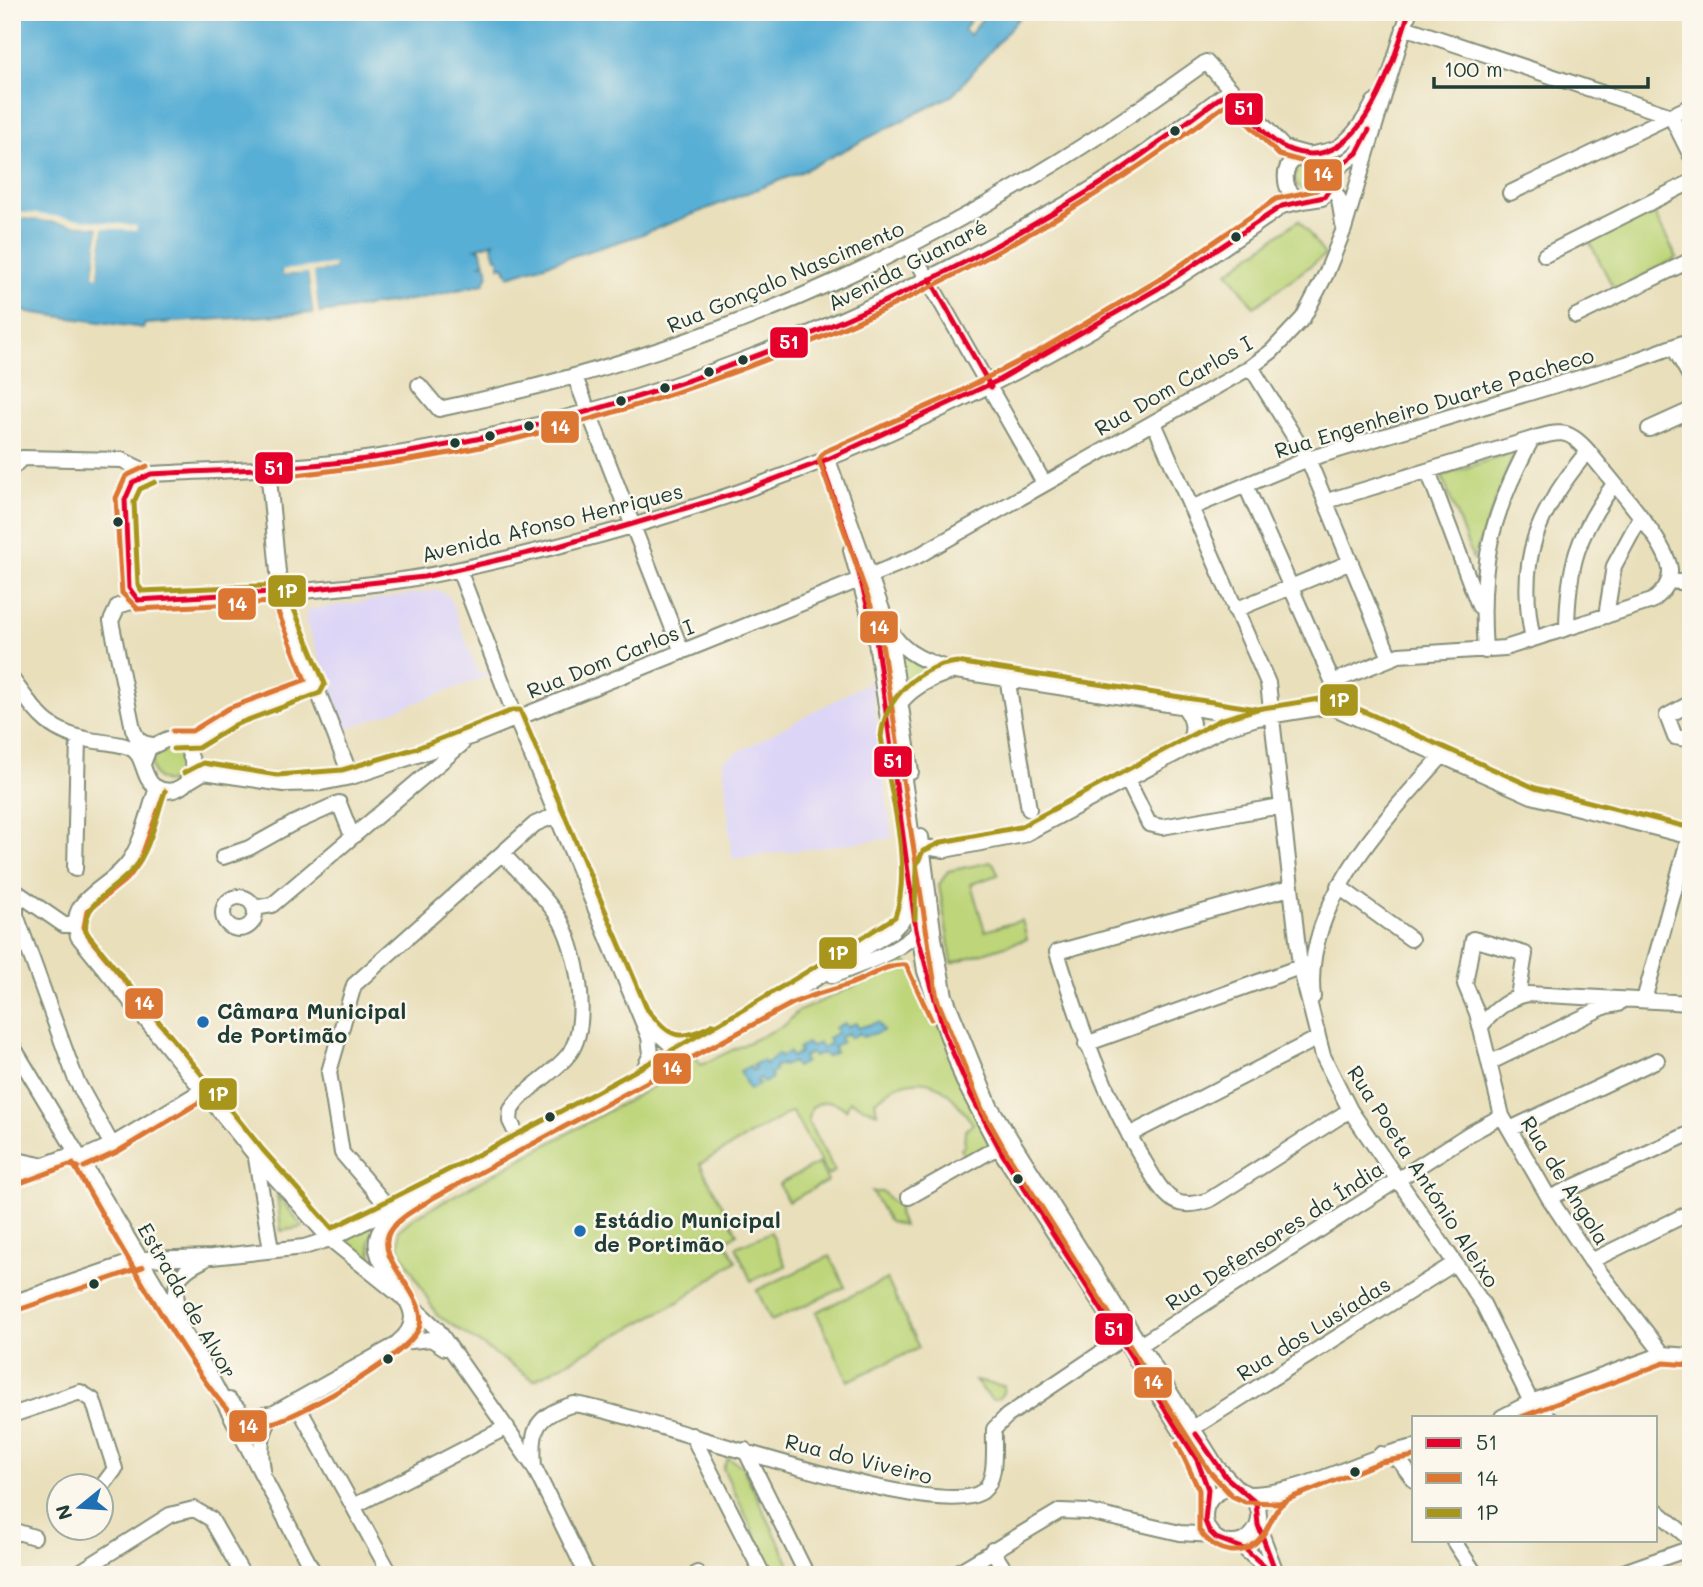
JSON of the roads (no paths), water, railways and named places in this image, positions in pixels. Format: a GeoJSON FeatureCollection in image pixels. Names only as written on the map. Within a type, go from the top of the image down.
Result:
{"type":"FeatureCollection","features":[{"type":"Feature","properties":{"kind":"street","name":"Rua Dom Carlos I"},"geometry":{"type":"LineString","coordinates":[[189,781],[204,772],[284,784],[351,777],[468,738],[916,557],[1251,367],[1272,351],[1303,318],[1344,229],[1409,12]]}},
{"type":"Feature","properties":{"kind":"street"},"geometry":{"type":"LineString","coordinates":[[1404,27],[1671,116],[1691,156]]}},
{"type":"Feature","properties":{"kind":"street","name":"Rua Gonçalo Nascimento"},"geometry":{"type":"LineString","coordinates":[[419,385],[439,409],[526,391],[691,342],[838,282],[910,248],[1051,168],[1135,114],[1206,62],[1229,91],[1284,148],[1311,154]]}},
{"type":"Feature","properties":{"kind":"street"},"geometry":{"type":"LineString","coordinates":[[1378,112],[1357,153],[1332,179],[1318,200],[1303,201],[1291,192],[1285,178],[1290,164],[1311,154],[1340,146],[1353,134],[1367,117],[1391,70]]}},
{"type":"Feature","properties":{"kind":"street","name":"Avenida Guanaré"},"geometry":{"type":"LineString","coordinates":[[151,474],[286,467],[371,459],[473,440],[589,412],[736,364],[820,331],[929,279],[1040,219],[1124,167],[1229,91]]}},
{"type":"Feature","properties":{"kind":"street"},"geometry":{"type":"LineString","coordinates":[[1510,193],[1691,106]]}},
{"type":"Feature","properties":{"kind":"street"},"geometry":{"type":"LineString","coordinates":[[1311,154],[1325,159],[1339,199],[1344,229]]}},
{"type":"Feature","properties":{"kind":"street"},"geometry":{"type":"LineString","coordinates":[[1545,256],[1691,183]]}},
{"type":"Feature","properties":{"kind":"street","name":"Avenida Afonso Henriques"},"geometry":{"type":"LineString","coordinates":[[153,745],[136,739],[133,729],[111,621],[118,606],[138,600],[280,593],[459,570],[634,527],[824,461],[991,387],[1165,286],[1282,206],[1303,201]]}},
{"type":"Feature","properties":{"kind":"street"},"geometry":{"type":"LineString","coordinates":[[910,248],[1044,482]]}},
{"type":"Feature","properties":{"kind":"street"},"geometry":{"type":"LineString","coordinates":[[1576,316],[1691,260]]}},
{"type":"Feature","properties":{"kind":"street","name":"Rua Engenheiro Duarte Pacheco"},"geometry":{"type":"LineString","coordinates":[[1191,508],[1307,459],[1674,348],[1691,340]]}},
{"type":"Feature","properties":{"kind":"street"},"geometry":{"type":"LineString","coordinates":[[1674,348],[1691,378]]}},
{"type":"Feature","properties":{"kind":"street"},"geometry":{"type":"LineString","coordinates":[[1251,367],[1307,459],[1327,501],[1390,658]]}},
{"type":"Feature","properties":{"kind":"street"},"geometry":{"type":"LineString","coordinates":[[575,377],[682,652]]}},
{"type":"Feature","properties":{"kind":"street"},"geometry":{"type":"LineString","coordinates":[[1649,429],[1691,410]]}},
{"type":"Feature","properties":{"kind":"street","name":"Rua Poeta António Aleixo"},"geometry":{"type":"LineString","coordinates":[[1154,423],[1268,683],[1264,716],[1281,806],[1300,966],[1318,1038],[1336,1086],[1455,1264],[1510,1353],[1531,1402]]}},
{"type":"Feature","properties":{"kind":"street"},"geometry":{"type":"LineString","coordinates":[[1327,501],[1532,439],[1564,433],[1577,438],[1614,484],[1664,551],[1670,570],[1669,581],[1664,590],[1652,601],[1533,639],[1485,651],[1408,654],[1390,658],[1340,679],[1330,706]]}},
{"type":"Feature","properties":{"kind":"street"},"geometry":{"type":"LineString","coordinates":[[1485,651],[1482,614],[1489,540],[1513,475],[1532,439]]}},
{"type":"Feature","properties":{"kind":"street"},"geometry":{"type":"LineString","coordinates":[[1533,639],[1525,596],[1533,542],[1563,481],[1588,451]]}},
{"type":"Feature","properties":{"kind":"street"},"geometry":{"type":"LineString","coordinates":[[12,468],[22,458],[44,456],[121,460],[151,474]]}},
{"type":"Feature","properties":{"kind":"street"},"geometry":{"type":"LineString","coordinates":[[824,461],[865,578],[889,629],[902,647],[916,657],[956,671],[1264,716]]}},
{"type":"Feature","properties":{"kind":"street"},"geometry":{"type":"LineString","coordinates":[[268,468],[280,593],[351,777]]}},
{"type":"Feature","properties":{"kind":"street"},"geometry":{"type":"LineString","coordinates":[[1428,471],[1482,614]]}},
{"type":"Feature","properties":{"kind":"street"},"geometry":{"type":"LineString","coordinates":[[138,600],[129,588],[125,500],[132,482],[151,474]]}},
{"type":"Feature","properties":{"kind":"street"},"geometry":{"type":"LineString","coordinates":[[1567,628],[1567,589],[1576,549],[1591,515],[1614,484]]}},
{"type":"Feature","properties":{"kind":"street"},"geometry":{"type":"LineString","coordinates":[[1246,486],[1335,687]]}},
{"type":"Feature","properties":{"kind":"street"},"geometry":{"type":"LineString","coordinates":[[1606,616],[1614,566],[1640,518]]}},
{"type":"Feature","properties":{"kind":"street"},"geometry":{"type":"LineString","coordinates":[[1235,610],[1352,562]]}},
{"type":"Feature","properties":{"kind":"street"},"geometry":{"type":"LineString","coordinates":[[459,570],[516,718],[649,1037],[651,1054],[642,1073]]}},
{"type":"Feature","properties":{"kind":"street"},"geometry":{"type":"LineString","coordinates":[[865,578],[866,604],[881,663],[917,934],[936,1004],[963,1080],[1193,1454],[1208,1488],[1206,1522],[1213,1535]]}},
{"type":"Feature","properties":{"kind":"street"},"geometry":{"type":"LineString","coordinates":[[1669,581],[1691,583]]}},
{"type":"Feature","properties":{"kind":"street","name":"Rua Dom Carlos I"},"geometry":{"type":"LineString","coordinates":[[765,618],[838,595],[859,592],[866,604]]}},
{"type":"Feature","properties":{"kind":"street"},"geometry":{"type":"LineString","coordinates":[[889,629],[945,996],[1003,1143]]}},
{"type":"Feature","properties":{"kind":"street"},"geometry":{"type":"LineString","coordinates":[[944,850],[922,846],[912,838],[901,759],[890,736],[892,718],[919,685],[936,676],[956,671]]}},
{"type":"Feature","properties":{"kind":"street"},"geometry":{"type":"LineString","coordinates":[[1007,677],[1029,809]]}},
{"type":"Feature","properties":{"kind":"street"},"geometry":{"type":"LineString","coordinates":[[12,679],[45,723],[78,738],[129,747],[143,764],[148,779],[157,788],[176,790],[189,781],[194,771],[193,756],[183,744],[173,740]]}},
{"type":"Feature","properties":{"kind":"street"},"geometry":{"type":"LineString","coordinates":[[143,764],[153,745],[173,740],[195,740],[233,716],[316,685]]}},
{"type":"Feature","properties":{"kind":"street"},"geometry":{"type":"LineString","coordinates":[[1180,703],[1192,718],[1194,729],[1185,748]]}},
{"type":"Feature","properties":{"kind":"street"},"geometry":{"type":"LineString","coordinates":[[1691,703],[1667,716],[1675,737],[1691,740]]}},
{"type":"Feature","properties":{"kind":"street"},"geometry":{"type":"LineString","coordinates":[[789,995],[892,950],[917,934],[925,916],[925,867],[928,858],[944,850],[1023,835],[1224,728],[1264,716],[1330,706],[1532,796],[1690,837],[1644,1000]]}},
{"type":"Feature","properties":{"kind":"street"},"geometry":{"type":"LineString","coordinates":[[75,869],[78,738]]}},
{"type":"Feature","properties":{"kind":"street"},"geometry":{"type":"LineString","coordinates":[[254,908],[272,905],[468,738]]}},
{"type":"Feature","properties":{"kind":"street"},"geometry":{"type":"LineString","coordinates":[[1129,1135],[1318,1038],[1312,990],[1323,918],[1338,886],[1391,813],[1443,755]]}},
{"type":"Feature","properties":{"kind":"street"},"geometry":{"type":"LineString","coordinates":[[1127,779],[1149,824],[1162,827],[1281,806]]}},
{"type":"Feature","properties":{"kind":"street"},"geometry":{"type":"LineString","coordinates":[[157,788],[131,859],[77,909],[74,925],[84,945],[256,1156],[330,1239],[407,1301],[437,1329],[449,1350],[534,1467],[587,1575]]}},
{"type":"Feature","properties":{"kind":"street"},"geometry":{"type":"LineString","coordinates":[[223,857],[249,848],[292,824],[339,803],[352,836]]}},
{"type":"Feature","properties":{"kind":"street"},"geometry":{"type":"LineString","coordinates":[[390,1209],[342,1153],[329,1072],[354,985],[535,824],[556,815]]}},
{"type":"Feature","properties":{"kind":"street"},"geometry":{"type":"LineString","coordinates":[[503,854],[557,915],[567,935],[582,1009],[580,1035],[568,1055],[511,1110],[510,1121],[520,1140]]}},
{"type":"Feature","properties":{"kind":"street"},"geometry":{"type":"LineString","coordinates":[[12,1303],[140,1259],[212,1257],[304,1247],[330,1239],[428,1191],[789,995],[902,923],[909,913],[911,885]]}},
{"type":"Feature","properties":{"kind":"street"},"geometry":{"type":"LineString","coordinates":[[1338,886],[1411,939]]}},
{"type":"Feature","properties":{"kind":"street"},"geometry":{"type":"LineString","coordinates":[[1290,888],[1057,953],[1086,1044],[1129,1135],[1166,1194],[1173,1200],[1190,1205],[1209,1200],[1350,1110]]}},
{"type":"Feature","properties":{"kind":"street"},"geometry":{"type":"LineString","coordinates":[[14,890],[64,925],[74,925]]}},
{"type":"Feature","properties":{"kind":"street"},"geometry":{"type":"LineString","coordinates":[[14,890],[16,915],[76,1080],[113,1146]]}},
{"type":"Feature","properties":{"kind":"street"},"geometry":{"type":"LineString","coordinates":[[878,940],[900,933],[917,934],[925,940],[943,1012],[965,1066],[1003,1143],[1140,1346],[1217,1467],[1258,1508],[1259,1522],[1276,1575]]}},
{"type":"Feature","properties":{"kind":"street","name":"Rua de Angola"},"geometry":{"type":"LineString","coordinates":[[1518,996],[1525,954],[1473,939],[1465,984],[1480,1027],[1506,1123],[1549,1198],[1591,1261],[1663,1354]]}},
{"type":"Feature","properties":{"kind":"street"},"geometry":{"type":"LineString","coordinates":[[823,980],[846,976],[904,954],[916,961],[936,1004]]}},
{"type":"Feature","properties":{"kind":"street"},"geometry":{"type":"LineString","coordinates":[[1086,1044],[1315,962]]}},
{"type":"Feature","properties":{"kind":"street"},"geometry":{"type":"LineString","coordinates":[[1480,1027],[1492,1012],[1518,996],[1691,1003]]}},
{"type":"Feature","properties":{"kind":"street"},"geometry":{"type":"LineString","coordinates":[[1489,1063],[1606,1006],[1644,1000]]}},
{"type":"Feature","properties":{"kind":"street"},"geometry":{"type":"LineString","coordinates":[[639,1014],[658,1037],[668,1043],[693,1046]]}},
{"type":"Feature","properties":{"kind":"street","name":"Estrada de Alvor"},"geometry":{"type":"LineString","coordinates":[[12,1045],[208,1373],[316,1575]]}},
{"type":"Feature","properties":{"kind":"street","name":"Rua Defensores da Índia"},"geometry":{"type":"LineString","coordinates":[[1140,1346],[1397,1181],[1506,1123],[1657,1060]]}},
{"type":"Feature","properties":{"kind":"street"},"geometry":{"type":"LineString","coordinates":[[12,1076],[28,1071]]}},
{"type":"Feature","properties":{"kind":"street"},"geometry":{"type":"LineString","coordinates":[[12,1177],[68,1157],[80,1159],[113,1146],[203,1090]]}},
{"type":"Feature","properties":{"kind":"street"},"geometry":{"type":"LineString","coordinates":[[1549,1198],[1691,1133]]}},
{"type":"Feature","properties":{"kind":"street"},"geometry":{"type":"LineString","coordinates":[[909,1197],[1003,1143]]}},
{"type":"Feature","properties":{"kind":"street"},"geometry":{"type":"LineString","coordinates":[[256,1156],[271,1250]]}},
{"type":"Feature","properties":{"kind":"street"},"geometry":{"type":"LineString","coordinates":[[12,1159],[45,1166]]}},
{"type":"Feature","properties":{"kind":"street"},"geometry":{"type":"LineString","coordinates":[[388,1350],[407,1335],[413,1324],[407,1301],[383,1266],[378,1242],[380,1230],[428,1191]]}},
{"type":"Feature","properties":{"kind":"street"},"geometry":{"type":"LineString","coordinates":[[1591,1261],[1691,1212]]}},
{"type":"Feature","properties":{"kind":"street"},"geometry":{"type":"LineString","coordinates":[[185,1335],[173,1291],[178,1279],[191,1266],[212,1257]]}},
{"type":"Feature","properties":{"kind":"street","name":"Rua dos Lusíadas"},"geometry":{"type":"LineString","coordinates":[[1193,1429],[1455,1264]]}},
{"type":"Feature","properties":{"kind":"street"},"geometry":{"type":"LineString","coordinates":[[208,1373],[236,1409],[247,1418],[274,1413],[388,1350],[418,1338],[431,1339],[449,1350]]}},
{"type":"Feature","properties":{"kind":"street"},"geometry":{"type":"LineString","coordinates":[[1123,1338],[1140,1346]]}},
{"type":"Feature","properties":{"kind":"street","name":"Rua do Viveiro"},"geometry":{"type":"LineString","coordinates":[[534,1467],[532,1441],[535,1428],[552,1411],[574,1404],[911,1494],[941,1499],[973,1495],[982,1491],[992,1476],[993,1429],[999,1422],[1123,1338]]}},
{"type":"Feature","properties":{"kind":"street"},"geometry":{"type":"LineString","coordinates":[[1504,1416],[1531,1402],[1663,1354],[1691,1356]]}},
{"type":"Feature","properties":{"kind":"street"},"geometry":{"type":"LineString","coordinates":[[12,1415],[80,1392],[93,1400],[115,1469],[113,1472]]}},
{"type":"Feature","properties":{"kind":"street"},"geometry":{"type":"LineString","coordinates":[[295,1401],[391,1575]]}},
{"type":"Feature","properties":{"kind":"street"},"geometry":{"type":"LineString","coordinates":[[1531,1402],[1547,1416]]}},
{"type":"Feature","properties":{"kind":"street"},"geometry":{"type":"LineString","coordinates":[[274,1413],[262,1431],[260,1453],[275,1502]]}},
{"type":"Feature","properties":{"kind":"street"},"geometry":{"type":"LineString","coordinates":[[354,1506],[507,1427]]}},
{"type":"Feature","properties":{"kind":"street"},"geometry":{"type":"LineString","coordinates":[[692,1435],[763,1575]]}},
{"type":"Feature","properties":{"kind":"street"},"geometry":{"type":"LineString","coordinates":[[1180,1533],[1222,1491],[1278,1494],[1380,1454],[1412,1447]]}},
{"type":"Feature","properties":{"kind":"street"},"geometry":{"type":"LineString","coordinates":[[745,1450],[807,1575]]}},
{"type":"Feature","properties":{"kind":"street"},"geometry":{"type":"LineString","coordinates":[[1380,1454],[1399,1460],[1412,1477]]}},
{"type":"Feature","properties":{"kind":"street"},"geometry":{"type":"LineString","coordinates":[[953,1575],[1060,1511],[1088,1512],[1180,1533],[1213,1535],[1229,1544],[1238,1543],[1248,1539],[1278,1494]]}},
{"type":"Feature","properties":{"kind":"street"},"geometry":{"type":"LineString","coordinates":[[75,1575],[170,1515],[194,1509],[211,1519],[243,1575]]}},
{"type":"Feature","properties":{"kind":"street"},"geometry":{"type":"LineString","coordinates":[[1658,1512],[1691,1540]]}},
{"type":"Feature","properties":{"kind":"street"},"geometry":{"type":"LineString","coordinates":[[12,1535],[18,1532],[34,1537]]}},
{"type":"Feature","properties":{"kind":"street"},"geometry":{"type":"LineString","coordinates":[[1454,1542],[1476,1575]]}},
{"type":"Feature","properties":{"kind":"street"},"geometry":{"type":"LineString","coordinates":[[1238,1543],[1276,1575]]}},
{"type":"Feature","properties":{"kind":"street"},"geometry":{"type":"LineString","coordinates":[[1615,1575],[1691,1548]]}},
{"type":"Feature","properties":{"kind":"street"},"geometry":{"type":"LineString","coordinates":[[992,1550],[1008,1575]]}},
{"type":"Feature","properties":{"kind":"water"},"geometry":{"type":"Polygon","coordinates":[[[12,12],[976,12],[964,30],[970,35],[987,12],[1024,12],[953,95],[801,172],[640,235],[509,276],[504,266],[499,267],[499,258],[496,258],[492,245],[494,242],[476,248],[480,249],[485,262],[481,264],[486,265],[488,274],[484,284],[417,299],[319,313],[313,272],[334,269],[334,265],[282,271],[284,275],[308,272],[313,313],[145,324],[143,328],[12,310],[14,217],[99,227],[94,276],[98,276],[103,227],[12,211],[12,12]]]}},
{"type":"Feature","properties":{"kind":"water"},"geometry":{"type":"Polygon","coordinates":[[[878,1022],[883,1031],[862,1037],[860,1033],[851,1038],[848,1033],[840,1037],[842,1042],[833,1047],[836,1052],[826,1057],[823,1053],[814,1057],[811,1053],[803,1057],[805,1062],[796,1067],[793,1062],[783,1066],[782,1064],[774,1068],[775,1071],[770,1074],[772,1078],[763,1083],[760,1078],[757,1080],[759,1085],[749,1090],[740,1071],[750,1066],[752,1071],[755,1069],[753,1065],[763,1060],[766,1064],[778,1054],[780,1057],[789,1052],[791,1057],[800,1053],[798,1048],[807,1043],[810,1047],[819,1043],[822,1048],[830,1043],[828,1038],[837,1033],[835,1028],[845,1023],[847,1027],[856,1023],[858,1028],[878,1022]]]}},
{"type":"Feature","properties":{"kind":"place","name":"Câmara Municipal de Portimão"},"geometry":{"type":"Point","coordinates":[203,1022]}},
{"type":"Feature","properties":{"kind":"place","name":"Estádio Municipal de Portimão"},"geometry":{"type":"Point","coordinates":[580,1231]}}]}
